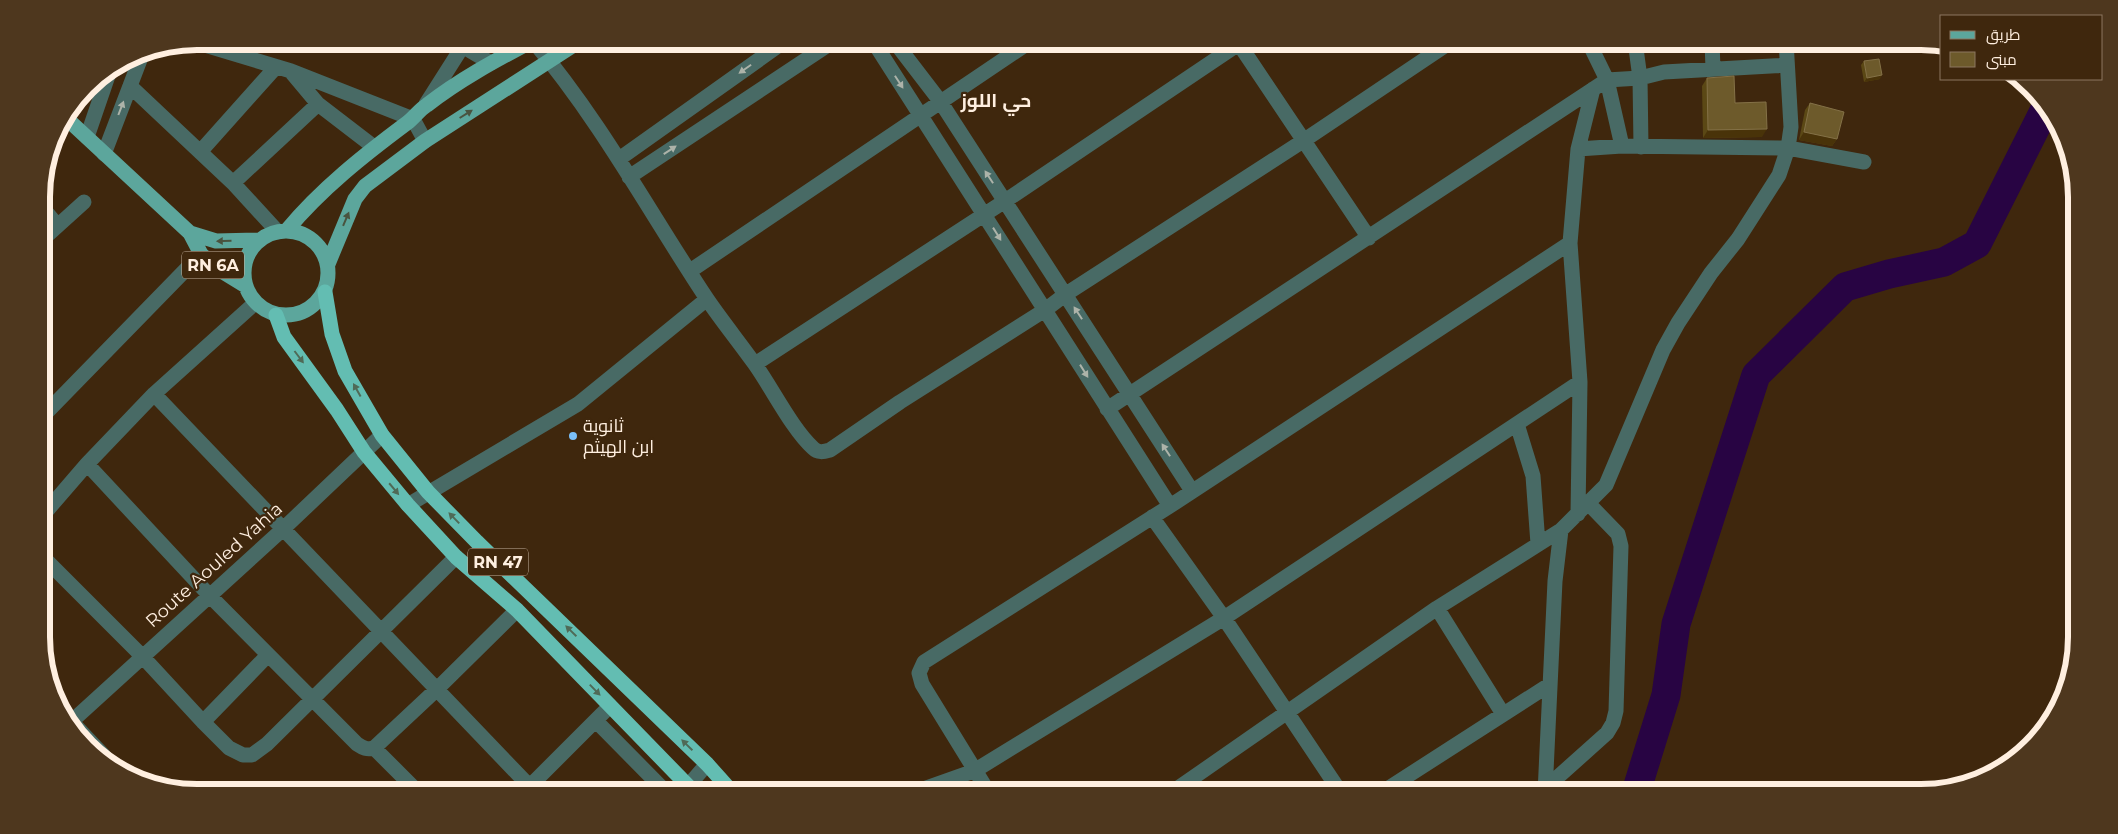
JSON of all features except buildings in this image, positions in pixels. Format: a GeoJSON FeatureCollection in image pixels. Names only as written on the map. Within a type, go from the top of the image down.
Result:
{"type":"FeatureCollection","features":[{"type":"Feature","properties":{"kind":"highway","name":"RN 47"},"geometry":{"type":"LineString","coordinates":[[325,292],[332,334],[345,371],[382,435],[428,492],[477,542],[707,764],[725,784]]}},
{"type":"Feature","properties":{"kind":"highway","name":"RN 47"},"geometry":{"type":"LineString","coordinates":[[276,315],[284,337],[337,410],[364,452],[408,505],[456,557],[517,610],[682,784]]}},
{"type":"Feature","properties":{"kind":"main road"},"geometry":{"type":"LineString","coordinates":[[515,50],[491,63],[425,106],[413,119],[374,147],[283,231],[260,240],[251,249],[246,261],[244,274],[246,286],[255,303],[276,315],[290,316],[304,312],[316,304],[325,292],[328,283],[328,264],[355,199],[365,186],[425,141],[566,50]]}},
{"type":"Feature","properties":{"kind":"main road"},"geometry":{"type":"LineString","coordinates":[[71,122],[190,233]]}},
{"type":"Feature","properties":{"kind":"main road"},"geometry":{"type":"LineString","coordinates":[[283,231],[310,238],[318,245],[328,264]]}},
{"type":"Feature","properties":{"kind":"main road","name":"RN 6A"},"geometry":{"type":"LineString","coordinates":[[190,233],[216,241],[260,240]]}},
{"type":"Feature","properties":{"kind":"main road","name":"RN 6A"},"geometry":{"type":"LineString","coordinates":[[190,233],[201,254],[215,267],[246,286]]}},
{"type":"Feature","properties":{"kind":"street"},"geometry":{"type":"LineString","coordinates":[[221,50],[284,69],[413,119],[425,141]]}},
{"type":"Feature","properties":{"kind":"street"},"geometry":{"type":"LineString","coordinates":[[425,106],[461,50]]}},
{"type":"Feature","properties":{"kind":"street"},"geometry":{"type":"LineString","coordinates":[[473,50],[491,63]]}},
{"type":"Feature","properties":{"kind":"street"},"geometry":{"type":"LineString","coordinates":[[540,50],[550,61],[619,159],[707,299],[755,364],[807,442],[817,451],[823,452],[830,450],[908,397],[1046,310],[1066,294],[1303,141],[1439,50]]}},
{"type":"Feature","properties":{"kind":"street"},"geometry":{"type":"LineString","coordinates":[[619,159],[772,50]]}},
{"type":"Feature","properties":{"kind":"street"},"geometry":{"type":"LineString","coordinates":[[629,176],[820,50]]}},
{"type":"Feature","properties":{"kind":"street"},"geometry":{"type":"LineString","coordinates":[[879,50],[1170,506]]}},
{"type":"Feature","properties":{"kind":"street"},"geometry":{"type":"LineString","coordinates":[[901,50],[940,101],[1192,491]]}},
{"type":"Feature","properties":{"kind":"street"},"geometry":{"type":"LineString","coordinates":[[690,270],[1017,50]]}},
{"type":"Feature","properties":{"kind":"street"},"geometry":{"type":"LineString","coordinates":[[755,364],[1005,201],[1227,50]]}},
{"type":"Feature","properties":{"kind":"street"},"geometry":{"type":"LineString","coordinates":[[1244,50],[1369,238]]}},
{"type":"Feature","properties":{"kind":"street"},"geometry":{"type":"LineString","coordinates":[[1592,50],[1607,80],[1622,146]]}},
{"type":"Feature","properties":{"kind":"street"},"geometry":{"type":"LineString","coordinates":[[1636,50],[1640,78],[1641,146]]}},
{"type":"Feature","properties":{"kind":"street"},"geometry":{"type":"LineString","coordinates":[[1712,50],[1713,69]]}},
{"type":"Feature","properties":{"kind":"street"},"geometry":{"type":"LineString","coordinates":[[1184,784],[1437,608],[1561,530],[1606,485],[1663,350],[1678,323],[1711,274],[1738,239],[1779,175],[1788,148],[1791,127],[1786,50]]}},
{"type":"Feature","properties":{"kind":"street"},"geometry":{"type":"LineString","coordinates":[[104,154],[139,62]]}},
{"type":"Feature","properties":{"kind":"street"},"geometry":{"type":"LineString","coordinates":[[1107,409],[1607,80],[1640,78],[1664,72],[1787,65]]}},
{"type":"Feature","properties":{"kind":"street"},"geometry":{"type":"LineString","coordinates":[[284,69],[318,104],[374,147]]}},
{"type":"Feature","properties":{"kind":"street"},"geometry":{"type":"LineString","coordinates":[[200,152],[284,69]]}},
{"type":"Feature","properties":{"kind":"street"},"geometry":{"type":"LineString","coordinates":[[87,137],[106,81]]}},
{"type":"Feature","properties":{"kind":"street"},"geometry":{"type":"LineString","coordinates":[[130,86],[283,231]]}},
{"type":"Feature","properties":{"kind":"street"},"geometry":{"type":"LineString","coordinates":[[1578,514],[1580,382],[1570,243],[1578,149],[1593,89]]}},
{"type":"Feature","properties":{"kind":"street"},"geometry":{"type":"LineString","coordinates":[[233,183],[318,104]]}},
{"type":"Feature","properties":{"kind":"street"},"geometry":{"type":"LineString","coordinates":[[678,117],[693,135]]}},
{"type":"Feature","properties":{"kind":"street"},"geometry":{"type":"LineString","coordinates":[[1578,149],[1622,146],[1788,148],[1864,162]]}},
{"type":"Feature","properties":{"kind":"street"},"geometry":{"type":"LineString","coordinates":[[50,232],[84,202]]}},
{"type":"Feature","properties":{"kind":"street"},"geometry":{"type":"LineString","coordinates":[[50,217],[57,225]]}},
{"type":"Feature","properties":{"kind":"street"},"geometry":{"type":"LineString","coordinates":[[983,784],[922,684],[920,673],[924,662],[1170,506],[1570,243]]}},
{"type":"Feature","properties":{"kind":"street"},"geometry":{"type":"LineString","coordinates":[[50,407],[201,254]]}},
{"type":"Feature","properties":{"kind":"street"},"geometry":{"type":"LineString","coordinates":[[408,505],[578,404],[707,299]]}},
{"type":"Feature","properties":{"kind":"street"},"geometry":{"type":"LineString","coordinates":[[50,502],[154,394],[255,303]]}},
{"type":"Feature","properties":{"kind":"street"},"geometry":{"type":"LineString","coordinates":[[937,784],[974,771],[1224,618],[1580,382]]}},
{"type":"Feature","properties":{"kind":"street"},"geometry":{"type":"LineString","coordinates":[[154,394],[524,784]]}},
{"type":"Feature","properties":{"kind":"street"},"geometry":{"type":"LineString","coordinates":[[1517,424],[1533,476],[1538,544]]}},
{"type":"Feature","properties":{"kind":"street","name":"Route Aouled Yahia"},"geometry":{"type":"LineString","coordinates":[[74,717],[210,596],[382,435]]}},
{"type":"Feature","properties":{"kind":"street"},"geometry":{"type":"LineString","coordinates":[[87,464],[210,596],[313,698],[356,744],[368,750],[374,748],[436,690],[517,610]]}},
{"type":"Feature","properties":{"kind":"street"},"geometry":{"type":"LineString","coordinates":[[1551,784],[1607,733],[1614,723],[1616,711],[1620,546],[1618,534],[1589,504]]}},
{"type":"Feature","properties":{"kind":"street"},"geometry":{"type":"LineString","coordinates":[[1152,517],[1224,618],[1336,784]]}},
{"type":"Feature","properties":{"kind":"street"},"geometry":{"type":"LineString","coordinates":[[1543,784],[1555,581],[1561,530]]}},
{"type":"Feature","properties":{"kind":"street"},"geometry":{"type":"LineString","coordinates":[[50,564],[142,656],[203,722],[236,753],[252,755],[381,632],[456,557]]}},
{"type":"Feature","properties":{"kind":"street"},"geometry":{"type":"LineString","coordinates":[[1437,608],[1503,714]]}},
{"type":"Feature","properties":{"kind":"street"},"geometry":{"type":"LineString","coordinates":[[203,722],[268,655]]}},
{"type":"Feature","properties":{"kind":"street"},"geometry":{"type":"LineString","coordinates":[[1394,784],[1549,685]]}},
{"type":"Feature","properties":{"kind":"street"},"geometry":{"type":"LineString","coordinates":[[536,784],[610,706]]}},
{"type":"Feature","properties":{"kind":"street"},"geometry":{"type":"LineString","coordinates":[[596,721],[658,784]]}},
{"type":"Feature","properties":{"kind":"street"},"geometry":{"type":"LineString","coordinates":[[374,748],[410,784]]}},
{"type":"Feature","properties":{"kind":"street"},"geometry":{"type":"LineString","coordinates":[[692,784],[707,764]]}},
{"type":"Feature","properties":{"kind":"waterway"},"geometry":{"type":"LineString","coordinates":[[1638,784],[1666,695],[1676,624],[1756,375],[1845,287],[1889,274],[1944,262],[1977,244],[2042,114]]}},
{"type":"Feature","properties":{"kind":"place","name":"ثانوية ابن الهيثم"},"geometry":{"type":"Point","coordinates":[573,436]}},
{"type":"Feature","properties":{"kind":"district","name":"حي اللوز"},"geometry":{"type":"Point","coordinates":[996,100]}}]}
